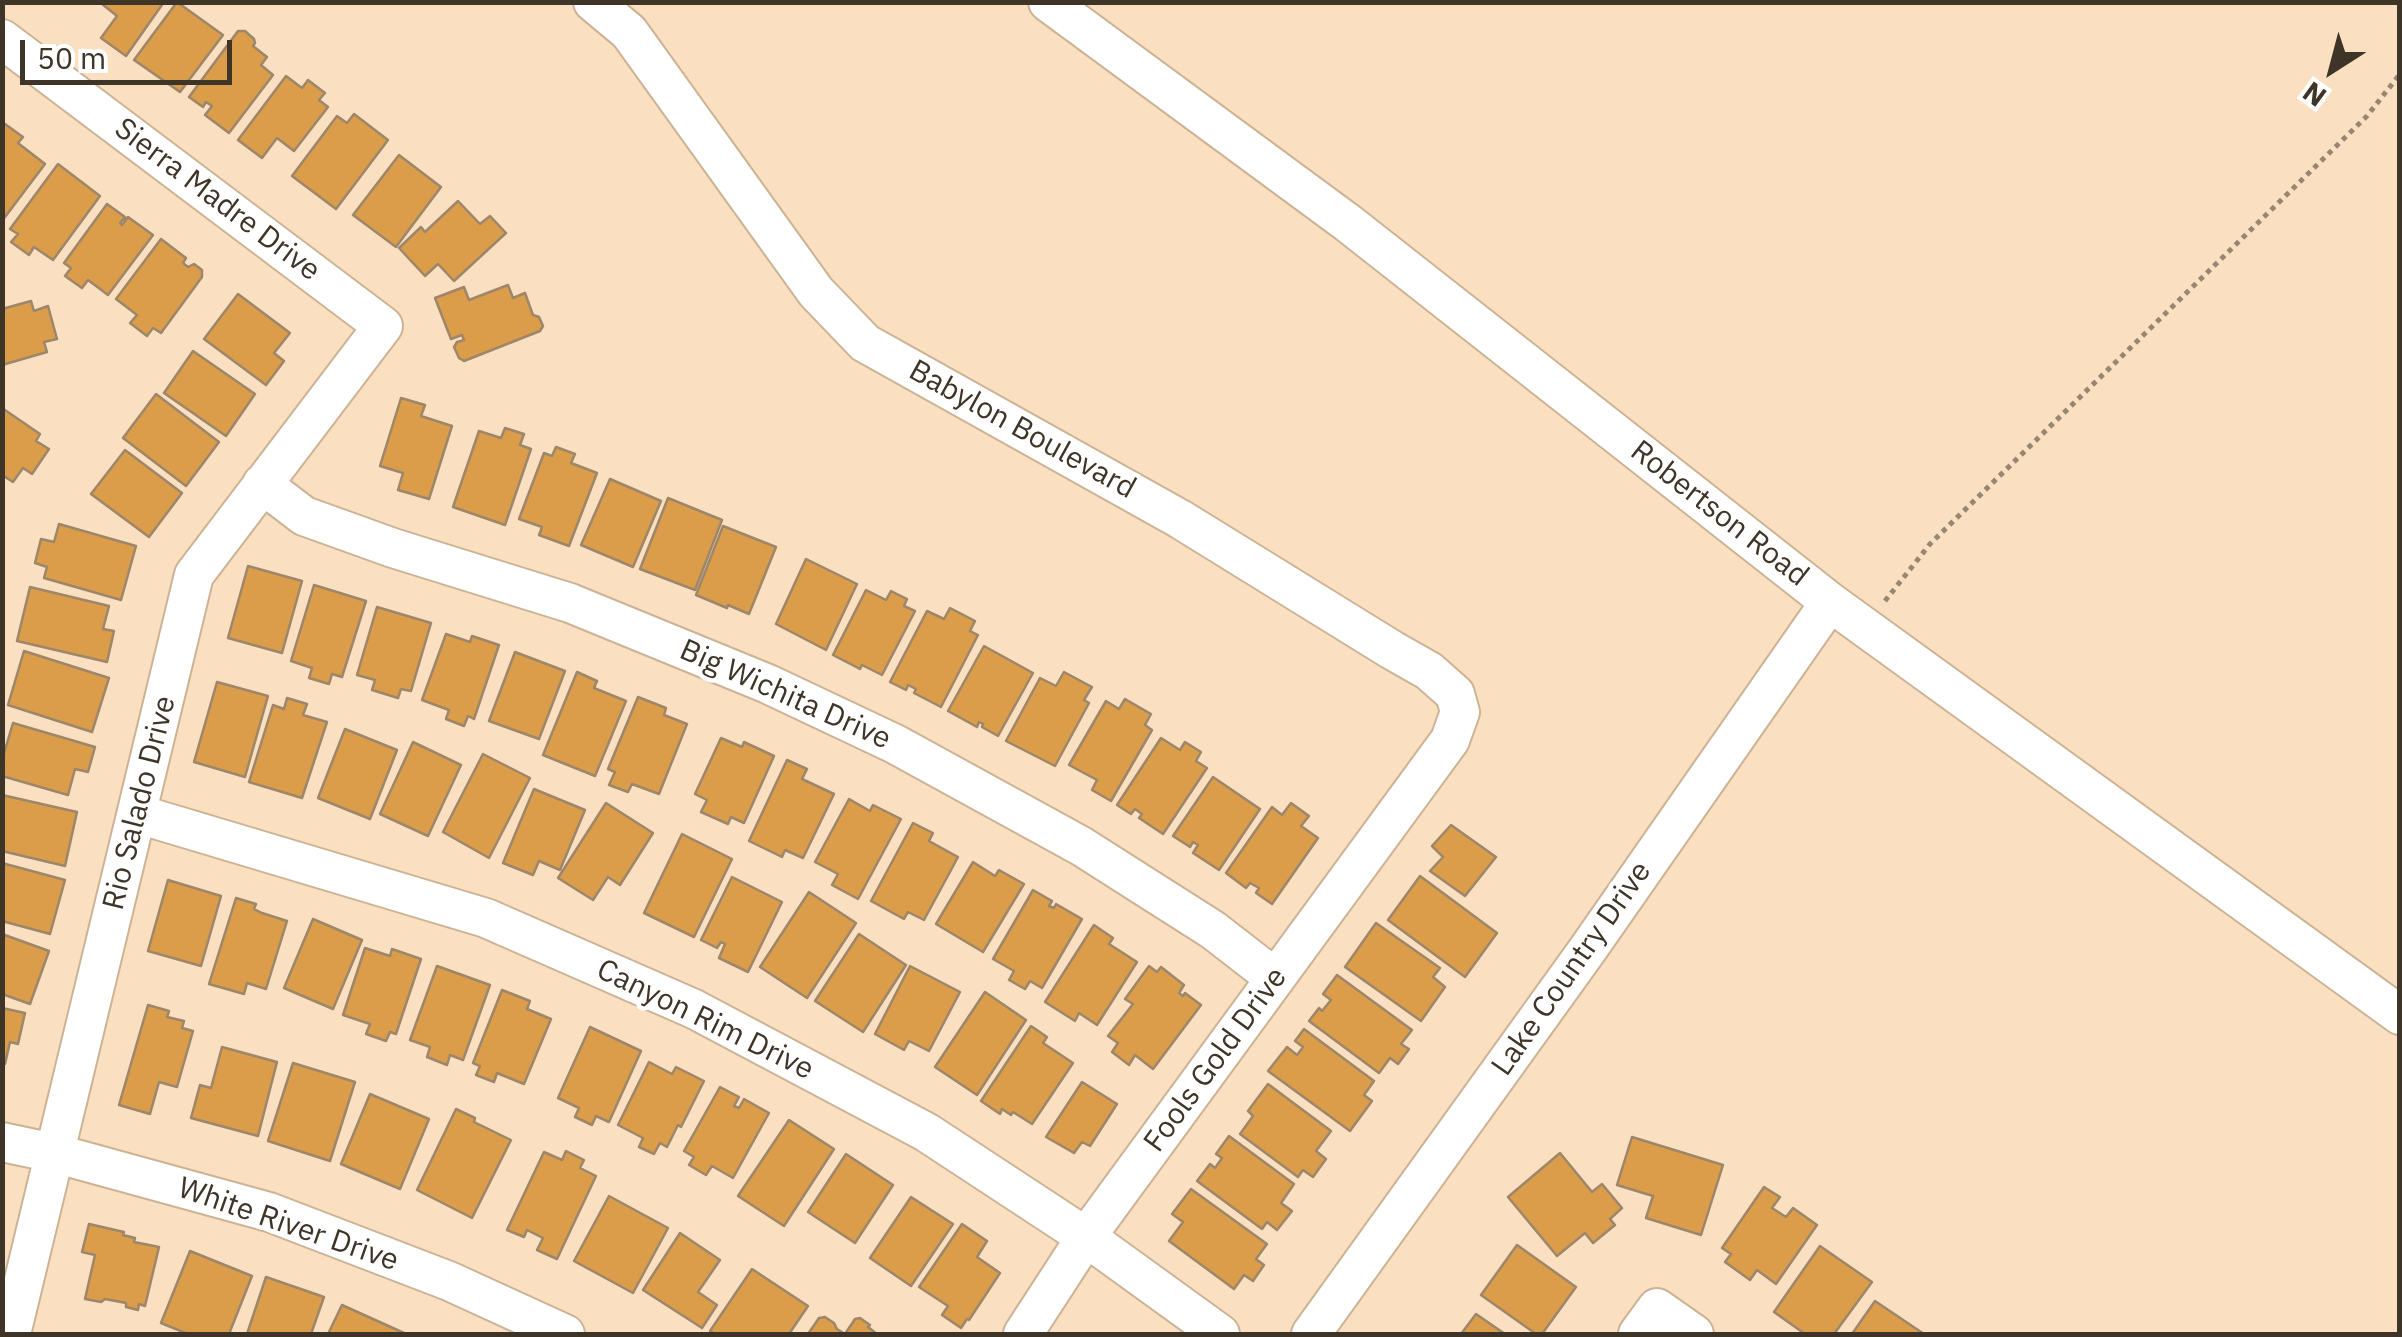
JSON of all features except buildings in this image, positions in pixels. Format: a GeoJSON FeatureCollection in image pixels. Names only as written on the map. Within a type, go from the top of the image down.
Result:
{"type":"FeatureCollection","features":[{"type":"Feature","properties":{"kind":"street","name":"Babylon Boulevard"},"geometry":{"type":"LineString","coordinates":[[593,2],[629,32],[816,292],[865,343],[1180,519],[1429,671],[1454,694],[1460,712],[1450,740],[1414,789]]}},
{"type":"Feature","properties":{"kind":"street","name":"Robertson Road"},"geometry":{"type":"LineString","coordinates":[[1048,2],[1348,223],[1830,602],[2400,1014]]}},
{"type":"Feature","properties":{"kind":"street","name":"Sierra Madre Drive"},"geometry":{"type":"LineString","coordinates":[[2,39],[384,326]]}},
{"type":"Feature","properties":{"kind":"street","name":"Rio Salado Drive"},"geometry":{"type":"LineString","coordinates":[[11,1334],[194,575],[384,326]]}},
{"type":"Feature","properties":{"kind":"street","name":"Big Wichita Drive"},"geometry":{"type":"LineString","coordinates":[[262,484],[304,516],[570,603],[768,684],[895,744],[1081,846],[1212,930],[1275,978]]}},
{"type":"Feature","properties":{"kind":"street","name":"Lake Country Drive"},"geometry":{"type":"LineString","coordinates":[[1311,1334],[1588,950],[1830,602]]}},
{"type":"Feature","properties":{"kind":"street","name":"Fools Gold Drive"},"geometry":{"type":"LineString","coordinates":[[1022,1334],[1086,1238],[1414,789]]}},
{"type":"Feature","properties":{"kind":"street","name":"Canyon Rim Drive"},"geometry":{"type":"LineString","coordinates":[[138,814],[486,918],[694,1009],[926,1132],[1086,1238],[1220,1334]]}},
{"type":"Feature","properties":{"kind":"street","name":"White River Drive"},"geometry":{"type":"LineString","coordinates":[[2,1142],[270,1212],[449,1281],[565,1334]]}},
{"type":"Feature","properties":{"kind":"street"},"geometry":{"type":"LineString","coordinates":[[1648,1321],[1694,1334]]}},
{"type":"Feature","properties":{"kind":"path"},"geometry":{"type":"LineString","coordinates":[[1865,627],[1930,544],[2367,116],[2400,74]]}}]}
